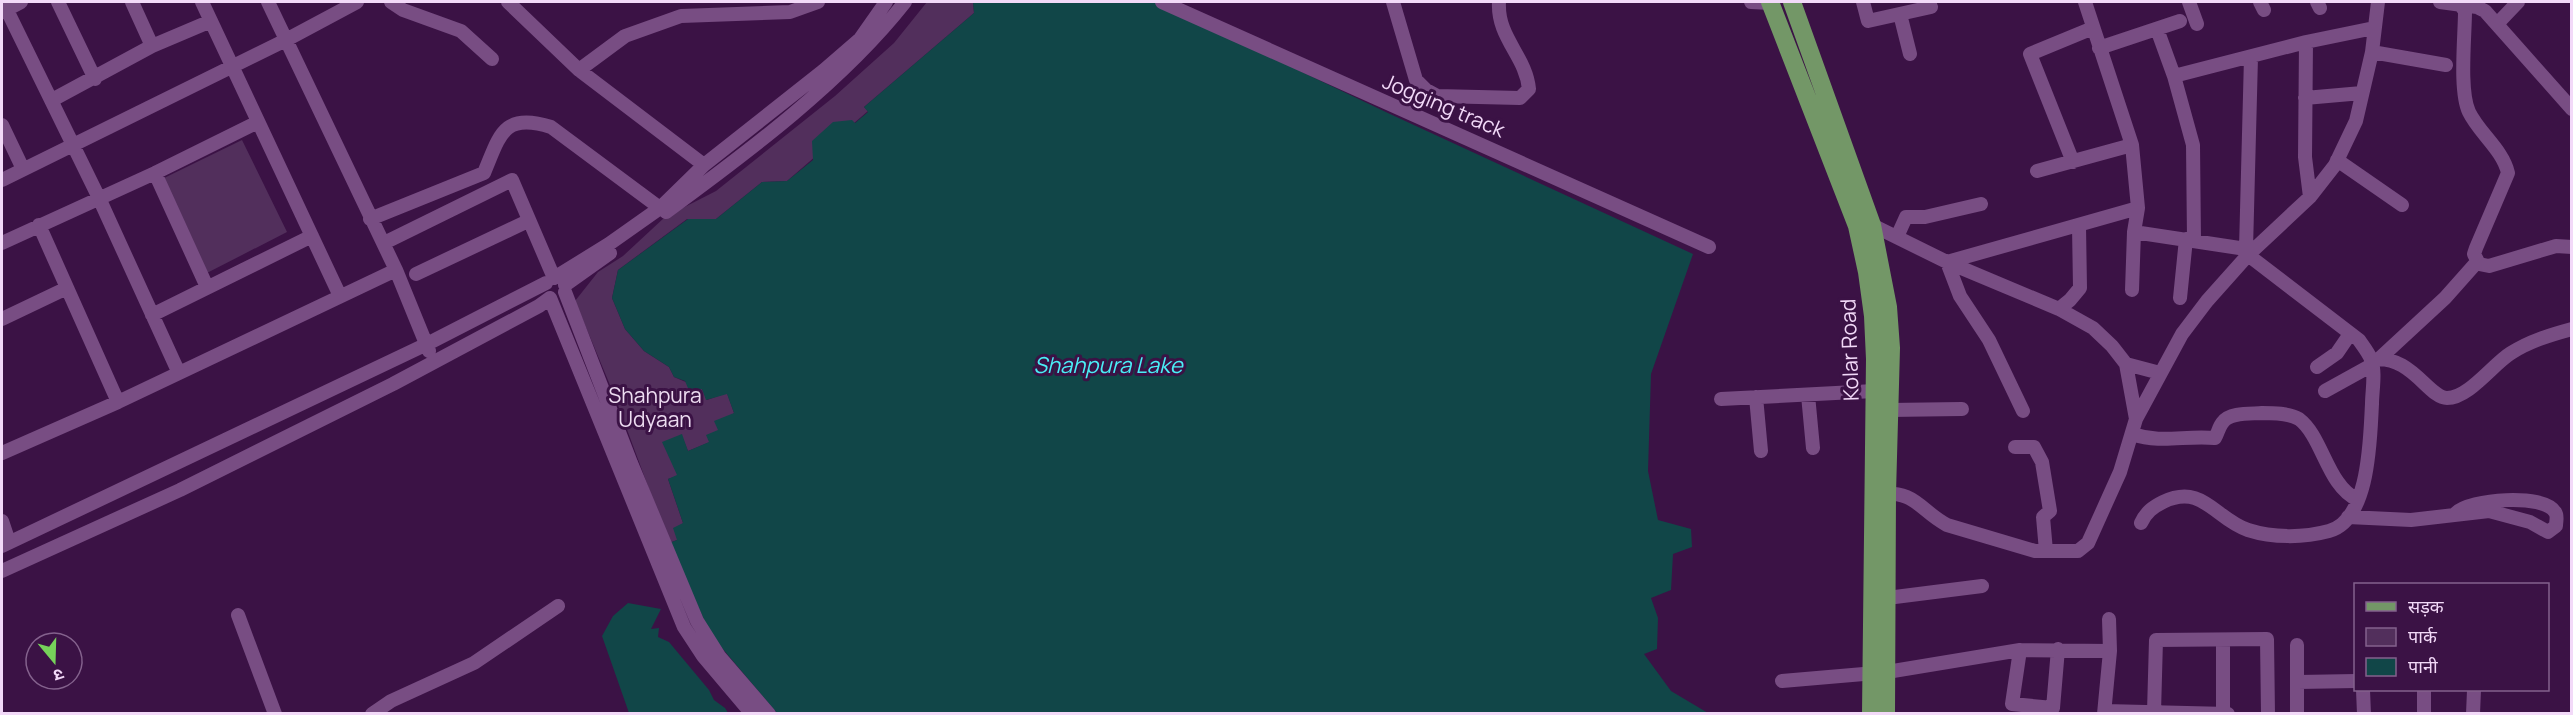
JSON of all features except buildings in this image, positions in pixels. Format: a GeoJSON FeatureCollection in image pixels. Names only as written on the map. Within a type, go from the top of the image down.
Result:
{"type":"FeatureCollection","features":[{"type":"Feature","properties":{"kind":"main road","name":"Kolar Road"},"geometry":{"type":"LineString","coordinates":[[1770,2],[1799,51],[1872,225],[1890,323],[1889,410],[1880,494],[1880,672],[1886,714]]}},
{"type":"Feature","properties":{"kind":"main road","name":"Kolar Road"},"geometry":{"type":"LineString","coordinates":[[1793,2],[1799,51],[1857,226],[1873,316],[1874,391],[1887,598],[1880,672],[1871,714]]}},
{"type":"Feature","properties":{"kind":"street"},"geometry":{"type":"LineString","coordinates":[[21,2],[4,8],[74,145],[178,372]]}},
{"type":"Feature","properties":{"kind":"street"},"geometry":{"type":"LineString","coordinates":[[58,2],[95,79]]}},
{"type":"Feature","properties":{"kind":"street"},"geometry":{"type":"LineString","coordinates":[[132,2],[152,46]]}},
{"type":"Feature","properties":{"kind":"street"},"geometry":{"type":"LineString","coordinates":[[202,2],[340,296]]}},
{"type":"Feature","properties":{"kind":"street"},"geometry":{"type":"LineString","coordinates":[[268,2],[370,219],[384,243],[434,362]]}},
{"type":"Feature","properties":{"kind":"street"},"geometry":{"type":"LineString","coordinates":[[2,180],[286,40],[357,2]]}},
{"type":"Feature","properties":{"kind":"street"},"geometry":{"type":"LineString","coordinates":[[391,2],[402,10],[461,31],[492,59]]}},
{"type":"Feature","properties":{"kind":"street"},"geometry":{"type":"LineString","coordinates":[[508,2],[579,70],[704,165]]}},
{"type":"Feature","properties":{"kind":"street"},"geometry":{"type":"LineString","coordinates":[[579,70],[625,36],[681,16],[790,12],[818,2]]}},
{"type":"Feature","properties":{"kind":"street"},"geometry":{"type":"LineString","coordinates":[[2,571],[180,490],[434,362],[550,298],[557,299],[558,285],[609,244],[660,208],[704,165],[823,72],[860,39],[886,2]]}},
{"type":"Feature","properties":{"kind":"street"},"geometry":{"type":"LineString","coordinates":[[2,521],[5,544],[427,344],[558,285],[707,182],[795,111],[857,57],[905,2]]}},
{"type":"Feature","properties":{"kind":"street","name":"Jogging track"},"geometry":{"type":"LineString","coordinates":[[1162,2],[1504,153],[1709,247]]}},
{"type":"Feature","properties":{"kind":"street"},"geometry":{"type":"LineString","coordinates":[[1393,2],[1416,80],[1426,90],[1437,96],[1520,98],[1529,89],[1528,78],[1508,42],[1498,17],[1499,2]]}},
{"type":"Feature","properties":{"kind":"street"},"geometry":{"type":"LineString","coordinates":[[1751,2],[1770,2]]}},
{"type":"Feature","properties":{"kind":"street"},"geometry":{"type":"LineString","coordinates":[[1863,2],[1867,21],[1931,7]]}},
{"type":"Feature","properties":{"kind":"street"},"geometry":{"type":"LineString","coordinates":[[2085,2],[2132,145],[2138,208],[2134,232],[2132,290]]}},
{"type":"Feature","properties":{"kind":"street"},"geometry":{"type":"LineString","coordinates":[[2189,2],[2197,24]]}},
{"type":"Feature","properties":{"kind":"street"},"geometry":{"type":"LineString","coordinates":[[1880,494],[1913,499],[1938,520],[1957,529],[2035,552],[2078,551],[2088,543],[2103,505],[2120,472],[2136,419],[2182,334],[2247,252],[2310,197],[2337,160],[2356,121],[2372,52],[2378,2]]}},
{"type":"Feature","properties":{"kind":"street"},"geometry":{"type":"LineString","coordinates":[[2440,2],[2461,6],[2484,5],[2571,109]]}},
{"type":"Feature","properties":{"kind":"street"},"geometry":{"type":"LineString","coordinates":[[2498,23],[2518,2]]}},
{"type":"Feature","properties":{"kind":"street"},"geometry":{"type":"LineString","coordinates":[[2461,6],[2465,11],[2464,99],[2467,109],[2504,163],[2508,174],[2476,248],[2474,254],[2477,262]]}},
{"type":"Feature","properties":{"kind":"street"},"geometry":{"type":"LineString","coordinates":[[1900,14],[1910,54]]}},
{"type":"Feature","properties":{"kind":"street"},"geometry":{"type":"LineString","coordinates":[[52,100],[95,79],[152,46],[212,21]]}},
{"type":"Feature","properties":{"kind":"street"},"geometry":{"type":"LineString","coordinates":[[2099,48],[2180,21]]}},
{"type":"Feature","properties":{"kind":"street"},"geometry":{"type":"LineString","coordinates":[[2073,162],[2030,54],[2093,28]]}},
{"type":"Feature","properties":{"kind":"street"},"geometry":{"type":"LineString","coordinates":[[2157,28],[2174,76],[2193,145],[2190,240],[2180,298]]}},
{"type":"Feature","properties":{"kind":"street"},"geometry":{"type":"LineString","coordinates":[[2174,76],[2306,42],[2374,28]]}},
{"type":"Feature","properties":{"kind":"street"},"geometry":{"type":"LineString","coordinates":[[2306,42],[2306,158],[2310,197]]}},
{"type":"Feature","properties":{"kind":"street"},"geometry":{"type":"LineString","coordinates":[[2372,52],[2446,65]]}},
{"type":"Feature","properties":{"kind":"street"},"geometry":{"type":"LineString","coordinates":[[2247,252],[2251,57]]}},
{"type":"Feature","properties":{"kind":"street"},"geometry":{"type":"LineString","coordinates":[[2305,98],[2362,93]]}},
{"type":"Feature","properties":{"kind":"street"},"geometry":{"type":"LineString","coordinates":[[370,219],[484,173],[500,134],[514,124],[530,121],[551,128],[660,208]]}},
{"type":"Feature","properties":{"kind":"street"},"geometry":{"type":"LineString","coordinates":[[2,243],[155,173],[258,122]]}},
{"type":"Feature","properties":{"kind":"street"},"geometry":{"type":"LineString","coordinates":[[2,126],[23,169]]}},
{"type":"Feature","properties":{"kind":"street"},"geometry":{"type":"LineString","coordinates":[[2037,171],[2132,145]]}},
{"type":"Feature","properties":{"kind":"street"},"geometry":{"type":"LineString","coordinates":[[2337,160],[2402,205]]}},
{"type":"Feature","properties":{"kind":"street"},"geometry":{"type":"LineString","coordinates":[[155,173],[207,287]]}},
{"type":"Feature","properties":{"kind":"street"},"geometry":{"type":"LineString","coordinates":[[384,243],[512,180],[558,285],[697,621],[719,656],[769,714]]}},
{"type":"Feature","properties":{"kind":"street"},"geometry":{"type":"LineString","coordinates":[[1897,237],[1905,218],[1925,217],[1981,204]]}},
{"type":"Feature","properties":{"kind":"street"},"geometry":{"type":"LineString","coordinates":[[1947,262],[2138,208]]}},
{"type":"Feature","properties":{"kind":"street"},"geometry":{"type":"LineString","coordinates":[[416,274],[528,221]]}},
{"type":"Feature","properties":{"kind":"street"},"geometry":{"type":"LineString","coordinates":[[39,225],[118,402]]}},
{"type":"Feature","properties":{"kind":"street"},"geometry":{"type":"LineString","coordinates":[[1872,225],[1947,262],[2059,309],[2093,328],[2112,345],[2126,364],[2136,419]]}},
{"type":"Feature","properties":{"kind":"street"},"geometry":{"type":"LineString","coordinates":[[2059,309],[2080,288],[2079,226]]}},
{"type":"Feature","properties":{"kind":"street"},"geometry":{"type":"LineString","coordinates":[[2134,232],[2190,240],[2247,252],[2359,340],[2374,361],[2370,446],[2366,475],[2358,500],[2340,526],[2330,531],[2283,536],[2268,535],[2234,524],[2204,502],[2188,495],[2174,497],[2158,505],[2146,513],[2141,523]]}},
{"type":"Feature","properties":{"kind":"street"},"geometry":{"type":"LineString","coordinates":[[152,315],[312,236]]}},
{"type":"Feature","properties":{"kind":"street"},"geometry":{"type":"LineString","coordinates":[[2477,262],[2489,266],[2556,246],[2571,247]]}},
{"type":"Feature","properties":{"kind":"street"},"geometry":{"type":"LineString","coordinates":[[1947,262],[1960,296],[1989,340],[2024,411]]}},
{"type":"Feature","properties":{"kind":"street"},"geometry":{"type":"LineString","coordinates":[[2325,391],[2374,361],[2445,298],[2477,262]]}},
{"type":"Feature","properties":{"kind":"street"},"geometry":{"type":"LineString","coordinates":[[2,453],[118,402],[396,270]]}},
{"type":"Feature","properties":{"kind":"street"},"geometry":{"type":"LineString","coordinates":[[2,319],[67,288]]}},
{"type":"Feature","properties":{"kind":"street"},"geometry":{"type":"LineString","coordinates":[[550,298],[684,627],[703,656],[752,714]]}},
{"type":"Feature","properties":{"kind":"street"},"geometry":{"type":"LineString","coordinates":[[2374,361],[2395,362],[2413,372],[2440,396],[2451,397],[2468,389],[2519,348],[2550,335],[2571,330]]}},
{"type":"Feature","properties":{"kind":"street"},"geometry":{"type":"LineString","coordinates":[[2317,367],[2337,353],[2350,334]]}},
{"type":"Feature","properties":{"kind":"street"},"geometry":{"type":"LineString","coordinates":[[2126,364],[2160,373]]}},
{"type":"Feature","properties":{"kind":"street"},"geometry":{"type":"LineString","coordinates":[[1721,399],[1874,391]]}},
{"type":"Feature","properties":{"kind":"street"},"geometry":{"type":"LineString","coordinates":[[1808,394],[1813,448]]}},
{"type":"Feature","properties":{"kind":"street"},"geometry":{"type":"LineString","coordinates":[[1755,398],[1761,451]]}},
{"type":"Feature","properties":{"kind":"street"},"geometry":{"type":"LineString","coordinates":[[1889,410],[1962,409]]}},
{"type":"Feature","properties":{"kind":"street"},"geometry":{"type":"LineString","coordinates":[[2132,434],[2156,440],[2196,436],[2215,438],[2224,420],[2233,416],[2271,413],[2290,416],[2299,419],[2308,430],[2342,488],[2358,500]]}},
{"type":"Feature","properties":{"kind":"street"},"geometry":{"type":"LineString","coordinates":[[2015,447],[2034,447],[2041,456],[2050,511],[2043,517],[2046,551]]}},
{"type":"Feature","properties":{"kind":"street"},"geometry":{"type":"LineString","coordinates":[[2348,517],[2411,520],[2480,510],[2497,512],[2530,522],[2548,532],[2556,526],[2557,516],[2552,508],[2537,501],[2472,504],[2460,508],[2456,513]]}},
{"type":"Feature","properties":{"kind":"street"},"geometry":{"type":"LineString","coordinates":[[1887,598],[1982,586]]}},
{"type":"Feature","properties":{"kind":"street"},"geometry":{"type":"LineString","coordinates":[[372,714],[391,701],[474,663],[558,606]]}},
{"type":"Feature","properties":{"kind":"street"},"geometry":{"type":"LineString","coordinates":[[238,615],[275,714]]}},
{"type":"Feature","properties":{"kind":"street"},"geometry":{"type":"LineString","coordinates":[[2109,619],[2110,651],[2105,712],[2228,714]]}},
{"type":"Feature","properties":{"kind":"street"},"geometry":{"type":"LineString","coordinates":[[2154,712],[2156,640],[2268,640],[2268,714]]}},
{"type":"Feature","properties":{"kind":"street"},"geometry":{"type":"LineString","coordinates":[[2223,640],[2223,713]]}},
{"type":"Feature","properties":{"kind":"street"},"geometry":{"type":"LineString","coordinates":[[2297,645],[2297,714]]}},
{"type":"Feature","properties":{"kind":"street"},"geometry":{"type":"LineString","coordinates":[[2020,650],[2012,704],[2053,708],[2058,649]]}},
{"type":"Feature","properties":{"kind":"street"},"geometry":{"type":"LineString","coordinates":[[1782,681],[1880,672],[2020,650],[2110,651]]}},
{"type":"Feature","properties":{"kind":"street"},"geometry":{"type":"LineString","coordinates":[[2298,682],[2354,681]]}},
{"type":"Feature","properties":{"kind":"street"},"geometry":{"type":"LineString","coordinates":[[2363,691],[2364,714]]}},
{"type":"Feature","properties":{"kind":"street"},"geometry":{"type":"LineString","coordinates":[[2424,691],[2424,714]]}},
{"type":"Feature","properties":{"kind":"street"},"geometry":{"type":"LineString","coordinates":[[2473,714],[2474,691]]}},
{"type":"Feature","properties":{"kind":"green space","name":"Shahpura Udyaan"},"geometry":{"type":"Polygon","coordinates":[[[927,2],[973,2],[974,13],[864,107],[868,111],[787,181],[762,182],[716,219],[687,219],[618,270],[612,298],[625,329],[644,351],[669,367],[674,377],[702,389],[707,400],[727,393],[734,413],[710,442],[688,451],[681,434],[677,476],[668,479],[683,523],[677,540],[669,543],[615,397],[575,301],[598,272],[623,256],[665,217],[716,191],[835,96],[894,43],[927,2]]]}},
{"type":"Feature","properties":{"kind":"green space"},"geometry":{"type":"Polygon","coordinates":[[[242,140],[287,232],[203,275],[162,179],[242,140]]]}},
{"type":"Feature","properties":{"kind":"water","name":"Shahpura Lake"},"geometry":{"type":"Polygon","coordinates":[[[973,2],[1155,2],[1693,254],[1651,374],[1648,471],[1658,520],[1691,529],[1692,547],[1673,554],[1671,590],[1651,598],[1658,618],[1657,649],[1644,654],[1671,691],[1708,713],[777,713],[711,635],[669,543],[677,540],[673,528],[683,523],[668,479],[677,475],[662,442],[682,434],[688,451],[709,442],[706,435],[718,430],[714,421],[734,413],[727,394],[706,400],[702,389],[690,393],[685,381],[674,377],[669,367],[644,351],[625,329],[612,298],[618,270],[688,219],[716,219],[762,182],[787,181],[813,160],[812,141],[833,122],[852,120],[855,123],[868,112],[864,107],[974,13],[973,2]]]}},
{"type":"Feature","properties":{"kind":"water"},"geometry":{"type":"Polygon","coordinates":[[[628,603],[661,609],[651,629],[659,628],[658,637],[669,642],[709,690],[714,700],[728,713],[629,713],[602,636],[613,616],[628,603]]]}}]}
